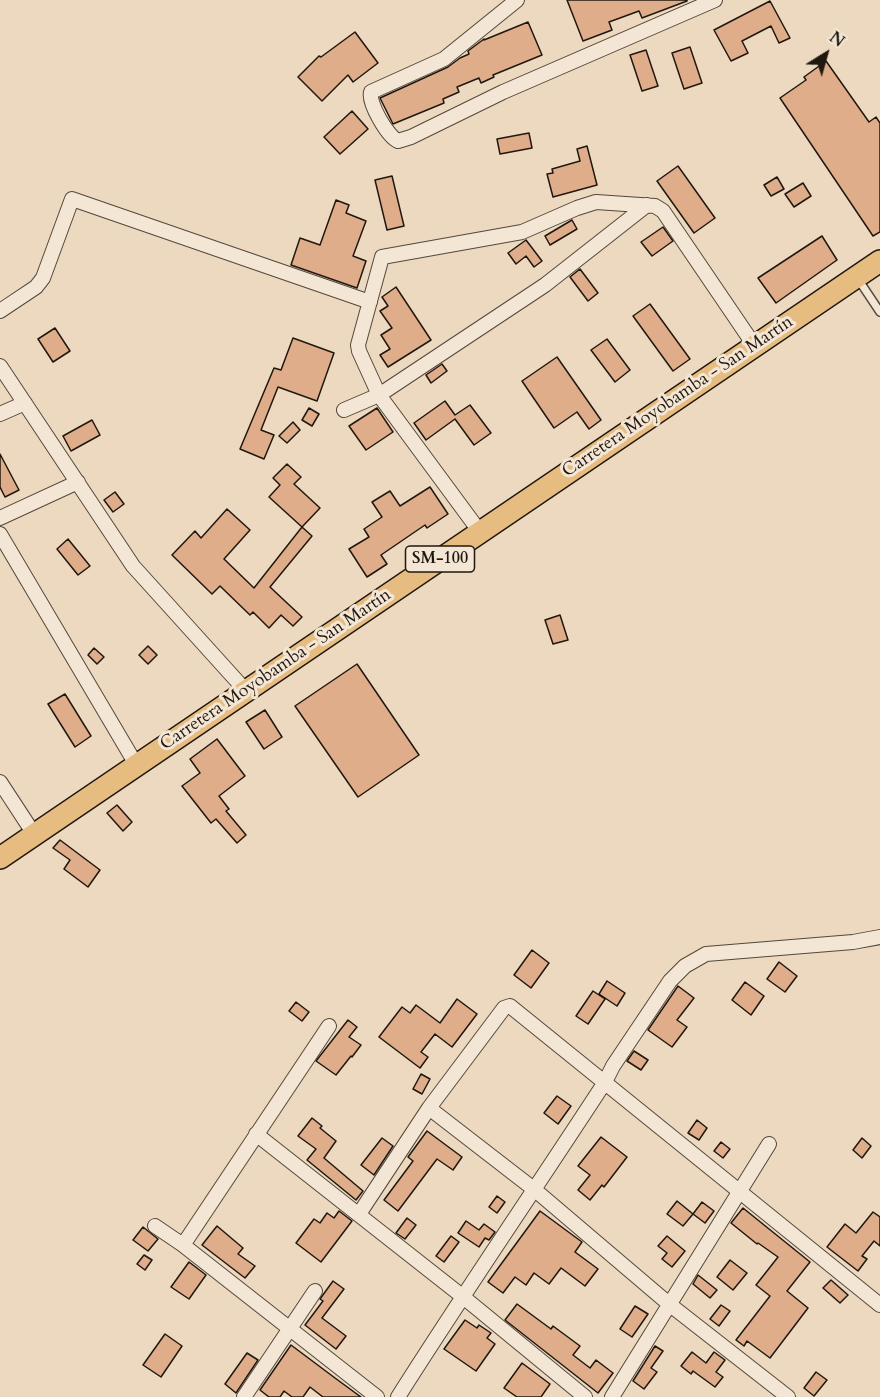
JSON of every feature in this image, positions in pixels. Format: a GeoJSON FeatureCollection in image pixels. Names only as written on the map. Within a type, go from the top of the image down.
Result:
{"type":"FeatureCollection","features":[{"type":"Feature","properties":{"kind":"main road","name":"Carretera Moyobamba - San Martín"},"geometry":{"type":"LineString","coordinates":[[0,858],[880,261]]}},
{"type":"Feature","properties":{"kind":"street"},"geometry":{"type":"LineString","coordinates":[[517,0],[444,59],[371,92],[370,99],[388,135],[398,141],[411,137],[503,92],[715,0]]}},
{"type":"Feature","properties":{"kind":"street"},"geometry":{"type":"LineString","coordinates":[[0,311],[36,287],[43,278],[72,199],[370,302]]}},
{"type":"Feature","properties":{"kind":"street"},"geometry":{"type":"LineString","coordinates":[[480,532],[379,395],[358,348],[380,260],[384,255],[522,232],[576,208],[596,202],[655,206],[663,211],[754,345]]}},
{"type":"Feature","properties":{"kind":"street"},"geometry":{"type":"LineString","coordinates":[[344,410],[379,395],[545,285],[647,205]]}},
{"type":"Feature","properties":{"kind":"street"},"geometry":{"type":"LineString","coordinates":[[0,366],[133,566],[246,691]]}},
{"type":"Feature","properties":{"kind":"street"},"geometry":{"type":"LineString","coordinates":[[0,414],[25,403]]}},
{"type":"Feature","properties":{"kind":"street"},"geometry":{"type":"LineString","coordinates":[[0,518],[78,482]]}},
{"type":"Feature","properties":{"kind":"street"},"geometry":{"type":"LineString","coordinates":[[0,534],[137,766]]}},
{"type":"Feature","properties":{"kind":"street"},"geometry":{"type":"LineString","coordinates":[[0,782],[34,834]]}},
{"type":"Feature","properties":{"kind":"street"},"geometry":{"type":"LineString","coordinates":[[398,1397],[462,1296],[535,1190],[613,1066],[670,981],[685,966],[706,954],[853,942],[880,937]]}},
{"type":"Feature","properties":{"kind":"street"},"geometry":{"type":"LineString","coordinates":[[358,1214],[429,1108],[504,1008],[510,1006],[880,1305]]}},
{"type":"Feature","properties":{"kind":"street"},"geometry":{"type":"LineString","coordinates":[[183,1245],[329,1026]]}},
{"type":"Feature","properties":{"kind":"street"},"geometry":{"type":"LineString","coordinates":[[429,1108],[535,1190],[669,1304],[788,1397]]}},
{"type":"Feature","properties":{"kind":"street"},"geometry":{"type":"LineString","coordinates":[[256,1134],[462,1296],[585,1397]]}},
{"type":"Feature","properties":{"kind":"street"},"geometry":{"type":"LineString","coordinates":[[612,1397],[769,1144]]}},
{"type":"Feature","properties":{"kind":"street"},"geometry":{"type":"LineString","coordinates":[[155,1226],[183,1245],[377,1397]]}},
{"type":"Feature","properties":{"kind":"street"},"geometry":{"type":"LineString","coordinates":[[244,1397],[315,1291]]}},
{"type":"Feature","properties":{"kind":"lane"},"geometry":{"type":"LineString","coordinates":[[856,277],[880,312]]}},
{"type":"Feature","properties":{"kind":"building"},"geometry":{"type":"Polygon","coordinates":[[[567,0],[687,1],[642,18],[639,11],[609,22],[612,30],[583,41],[567,0]]]}},
{"type":"Feature","properties":{"kind":"building"},"geometry":{"type":"Polygon","coordinates":[[[770,1],[790,38],[779,43],[771,26],[742,41],[748,53],[731,61],[714,30],[770,1]]]}},
{"type":"Feature","properties":{"kind":"building"},"geometry":{"type":"Polygon","coordinates":[[[528,22],[542,55],[493,75],[494,77],[481,83],[479,78],[457,87],[459,92],[443,99],[444,103],[393,124],[380,98],[448,67],[469,54],[468,51],[484,39],[528,22]]]}},
{"type":"Feature","properties":{"kind":"building"},"geometry":{"type":"Polygon","coordinates":[[[355,32],[378,63],[353,82],[348,75],[322,101],[298,77],[319,56],[321,57],[355,32]]]}},
{"type":"Feature","properties":{"kind":"building"},"geometry":{"type":"Polygon","coordinates":[[[690,47],[702,83],[684,89],[672,53],[690,47]]]}},
{"type":"Feature","properties":{"kind":"building"},"geometry":{"type":"Polygon","coordinates":[[[646,50],[658,86],[642,91],[630,55],[646,50]]]}},
{"type":"Feature","properties":{"kind":"building"},"geometry":{"type":"Polygon","coordinates":[[[826,61],[869,122],[876,117],[880,123],[880,232],[873,236],[780,98],[806,80],[804,77],[826,61]]]}},
{"type":"Feature","properties":{"kind":"building"},"geometry":{"type":"Polygon","coordinates":[[[352,111],[368,129],[340,154],[324,137],[352,111]]]}},
{"type":"Feature","properties":{"kind":"building"},"geometry":{"type":"Polygon","coordinates":[[[529,133],[532,148],[500,154],[497,139],[529,133]]]}},
{"type":"Feature","properties":{"kind":"building"},"geometry":{"type":"Polygon","coordinates":[[[587,146],[597,185],[553,197],[547,174],[553,173],[552,169],[580,161],[577,149],[587,146]]]}},
{"type":"Feature","properties":{"kind":"building"},"geometry":{"type":"Polygon","coordinates":[[[678,166],[715,218],[694,233],[657,181],[678,166]]]}},
{"type":"Feature","properties":{"kind":"building"},"geometry":{"type":"Polygon","coordinates":[[[392,176],[404,226],[387,230],[375,180],[392,176]]]}},
{"type":"Feature","properties":{"kind":"building"},"geometry":{"type":"Polygon","coordinates":[[[777,177],[784,189],[771,196],[764,185],[777,177]]]}},
{"type":"Feature","properties":{"kind":"building"},"geometry":{"type":"Polygon","coordinates":[[[803,183],[811,196],[794,207],[785,194],[803,183]]]}},
{"type":"Feature","properties":{"kind":"building"},"geometry":{"type":"Polygon","coordinates":[[[336,200],[349,205],[346,213],[366,221],[353,256],[366,261],[357,288],[291,265],[300,238],[320,245],[336,200]]]}},
{"type":"Feature","properties":{"kind":"building"},"geometry":{"type":"Polygon","coordinates":[[[572,220],[577,229],[550,245],[545,236],[572,220]]]}},
{"type":"Feature","properties":{"kind":"building"},"geometry":{"type":"Polygon","coordinates":[[[663,227],[673,241],[652,256],[641,242],[663,227]]]}},
{"type":"Feature","properties":{"kind":"building"},"geometry":{"type":"Polygon","coordinates":[[[822,236],[837,260],[776,303],[758,278],[822,236]]]}},
{"type":"Feature","properties":{"kind":"building"},"geometry":{"type":"Polygon","coordinates":[[[526,240],[542,261],[534,267],[526,256],[516,264],[508,253],[526,240]]]}},
{"type":"Feature","properties":{"kind":"building"},"geometry":{"type":"Polygon","coordinates":[[[580,269],[598,293],[588,301],[570,277],[580,269]]]}},
{"type":"Feature","properties":{"kind":"building"},"geometry":{"type":"Polygon","coordinates":[[[396,287],[431,340],[388,367],[380,355],[390,349],[381,335],[392,328],[380,311],[388,306],[382,297],[396,287]]]}},
{"type":"Feature","properties":{"kind":"building"},"geometry":{"type":"Polygon","coordinates":[[[650,304],[690,359],[673,371],[633,316],[650,304]]]}},
{"type":"Feature","properties":{"kind":"building"},"geometry":{"type":"Polygon","coordinates":[[[55,328],[70,351],[53,362],[38,339],[55,328]]]}},
{"type":"Feature","properties":{"kind":"building"},"geometry":{"type":"Polygon","coordinates":[[[293,338],[334,353],[317,401],[278,387],[261,430],[274,435],[264,459],[240,449],[274,368],[281,370],[293,338]]]}},
{"type":"Feature","properties":{"kind":"building"},"geometry":{"type":"Polygon","coordinates":[[[607,339],[630,370],[615,382],[591,350],[607,339]]]}},
{"type":"Feature","properties":{"kind":"building"},"geometry":{"type":"Polygon","coordinates":[[[557,357],[601,420],[589,429],[577,412],[554,428],[522,381],[557,357]]]}},
{"type":"Feature","properties":{"kind":"building"},"geometry":{"type":"Polygon","coordinates":[[[442,364],[447,371],[431,383],[426,375],[442,364]]]}},
{"type":"Feature","properties":{"kind":"building"},"geometry":{"type":"Polygon","coordinates":[[[445,401],[455,415],[470,405],[491,433],[474,445],[455,419],[426,440],[414,423],[445,401]]]}},
{"type":"Feature","properties":{"kind":"building"},"geometry":{"type":"Polygon","coordinates":[[[309,408],[319,414],[312,426],[302,420],[309,408]]]}},
{"type":"Feature","properties":{"kind":"building"},"geometry":{"type":"Polygon","coordinates":[[[377,408],[393,432],[366,450],[349,426],[377,408]]]}},
{"type":"Feature","properties":{"kind":"building"},"geometry":{"type":"Polygon","coordinates":[[[92,420],[100,435],[71,451],[63,436],[92,420]]]}},
{"type":"Feature","properties":{"kind":"building"},"geometry":{"type":"Polygon","coordinates":[[[293,422],[300,430],[287,443],[279,436],[293,422]]]}},
{"type":"Feature","properties":{"kind":"building"},"geometry":{"type":"Polygon","coordinates":[[[0,454],[19,490],[5,497],[0,487],[0,454]]]}},
{"type":"Feature","properties":{"kind":"building"},"geometry":{"type":"Polygon","coordinates":[[[287,464],[301,477],[294,484],[320,508],[302,527],[269,497],[280,485],[273,478],[287,464]]]}},
{"type":"Feature","properties":{"kind":"building"},"geometry":{"type":"Polygon","coordinates":[[[430,487],[448,514],[427,528],[425,525],[381,555],[387,564],[367,577],[349,549],[369,537],[364,529],[382,517],[372,502],[390,491],[400,506],[430,487]]]}},
{"type":"Feature","properties":{"kind":"building"},"geometry":{"type":"Polygon","coordinates":[[[115,492],[124,504],[113,512],[104,500],[115,492]]]}},
{"type":"Feature","properties":{"kind":"building"},"geometry":{"type":"Polygon","coordinates":[[[227,509],[250,530],[224,559],[254,588],[302,527],[312,536],[270,587],[302,617],[293,626],[281,615],[269,628],[253,612],[250,615],[220,586],[212,594],[172,555],[195,531],[201,538],[227,509]]]}},
{"type":"Feature","properties":{"kind":"building"},"geometry":{"type":"Polygon","coordinates":[[[68,539],[90,566],[78,575],[57,549],[68,539]]]}},
{"type":"Feature","properties":{"kind":"building"},"geometry":{"type":"Polygon","coordinates":[[[560,615],[568,640],[553,644],[545,620],[560,615]]]}},
{"type":"Feature","properties":{"kind":"building"},"geometry":{"type":"Polygon","coordinates":[[[148,646],[157,655],[148,664],[139,655],[148,646]]]}},
{"type":"Feature","properties":{"kind":"building"},"geometry":{"type":"Polygon","coordinates":[[[94,648],[104,657],[97,664],[88,655],[94,648]]]}},
{"type":"Feature","properties":{"kind":"building"},"geometry":{"type":"Polygon","coordinates":[[[357,664],[419,755],[358,797],[295,706],[357,664]]]}},
{"type":"Feature","properties":{"kind":"building"},"geometry":{"type":"Polygon","coordinates":[[[65,694],[91,736],[75,747],[48,704],[65,694]]]}},
{"type":"Feature","properties":{"kind":"building"},"geometry":{"type":"Polygon","coordinates":[[[265,710],[282,737],[264,749],[246,722],[265,710]]]}},
{"type":"Feature","properties":{"kind":"building"},"geometry":{"type":"Polygon","coordinates":[[[217,739],[245,776],[219,796],[229,809],[226,811],[246,835],[237,843],[216,819],[211,823],[182,786],[200,773],[190,759],[217,739]]]}},
{"type":"Feature","properties":{"kind":"building"},"geometry":{"type":"Polygon","coordinates":[[[117,805],[132,822],[123,831],[107,813],[117,805]]]}},
{"type":"Feature","properties":{"kind":"building"},"geometry":{"type":"Polygon","coordinates":[[[60,840],[100,870],[88,887],[64,869],[70,860],[53,848],[60,840]]]}},
{"type":"Feature","properties":{"kind":"building"},"geometry":{"type":"Polygon","coordinates":[[[532,950],[549,963],[531,988],[514,975],[532,950]]]}},
{"type":"Feature","properties":{"kind":"building"},"geometry":{"type":"Polygon","coordinates":[[[779,962],[797,976],[785,992],[767,979],[779,962]]]}},
{"type":"Feature","properties":{"kind":"building"},"geometry":{"type":"Polygon","coordinates":[[[607,981],[625,993],[617,1006],[599,994],[607,981]]]}},
{"type":"Feature","properties":{"kind":"building"},"geometry":{"type":"Polygon","coordinates":[[[745,982],[764,996],[751,1015],[732,1000],[745,982]]]}},
{"type":"Feature","properties":{"kind":"building"},"geometry":{"type":"Polygon","coordinates":[[[678,986],[694,998],[677,1020],[687,1027],[672,1047],[648,1030],[678,986]]]}},
{"type":"Feature","properties":{"kind":"building"},"geometry":{"type":"Polygon","coordinates":[[[593,991],[605,999],[588,1024],[576,1016],[593,991]]]}},
{"type":"Feature","properties":{"kind":"building"},"geometry":{"type":"Polygon","coordinates":[[[457,999],[477,1014],[452,1047],[435,1034],[421,1052],[428,1057],[420,1068],[379,1037],[402,1007],[410,1013],[416,1005],[440,1023],[457,999]]]}},
{"type":"Feature","properties":{"kind":"building"},"geometry":{"type":"Polygon","coordinates":[[[296,1002],[309,1012],[302,1021],[289,1011],[296,1002]]]}},
{"type":"Feature","properties":{"kind":"building"},"geometry":{"type":"Polygon","coordinates":[[[348,1020],[357,1027],[349,1037],[361,1045],[336,1075],[316,1061],[348,1020]]]}},
{"type":"Feature","properties":{"kind":"building"},"geometry":{"type":"Polygon","coordinates":[[[634,1051],[648,1060],[641,1070],[627,1061],[634,1051]]]}},
{"type":"Feature","properties":{"kind":"building"},"geometry":{"type":"Polygon","coordinates":[[[421,1074],[430,1079],[422,1094],[413,1089],[421,1074]]]}},
{"type":"Feature","properties":{"kind":"building"},"geometry":{"type":"Polygon","coordinates":[[[557,1096],[571,1106],[558,1124],[544,1113],[557,1096]]]}},
{"type":"Feature","properties":{"kind":"building"},"geometry":{"type":"Polygon","coordinates":[[[312,1118],[336,1141],[324,1158],[363,1191],[356,1200],[307,1160],[316,1149],[298,1136],[312,1118]]]}},
{"type":"Feature","properties":{"kind":"building"},"geometry":{"type":"Polygon","coordinates":[[[697,1120],[707,1128],[699,1140],[688,1133],[697,1120]]]}},
{"type":"Feature","properties":{"kind":"building"},"geometry":{"type":"Polygon","coordinates":[[[427,1131],[462,1157],[453,1170],[437,1159],[398,1211],[384,1200],[413,1161],[408,1157],[427,1131]]]}},
{"type":"Feature","properties":{"kind":"building"},"geometry":{"type":"Polygon","coordinates":[[[601,1137],[627,1157],[604,1187],[602,1185],[590,1200],[578,1190],[590,1175],[578,1166],[601,1137]]]}},
{"type":"Feature","properties":{"kind":"building"},"geometry":{"type":"Polygon","coordinates":[[[382,1138],[393,1146],[374,1175],[361,1165],[382,1138]]]}},
{"type":"Feature","properties":{"kind":"building"},"geometry":{"type":"Polygon","coordinates":[[[862,1138],[871,1146],[862,1158],[853,1150],[862,1138]]]}},
{"type":"Feature","properties":{"kind":"building"},"geometry":{"type":"Polygon","coordinates":[[[721,1142],[730,1149],[723,1158],[714,1151],[721,1142]]]}},
{"type":"Feature","properties":{"kind":"building"},"geometry":{"type":"Polygon","coordinates":[[[497,1196],[505,1202],[497,1213],[489,1207],[497,1196]]]}},
{"type":"Feature","properties":{"kind":"building"},"geometry":{"type":"Polygon","coordinates":[[[677,1201],[693,1214],[683,1226],[667,1214],[677,1201]]]}},
{"type":"Feature","properties":{"kind":"building"},"geometry":{"type":"Polygon","coordinates":[[[702,1202],[714,1211],[705,1223],[693,1214],[702,1202]]]}},
{"type":"Feature","properties":{"kind":"building"},"geometry":{"type":"Polygon","coordinates":[[[743,1208],[810,1262],[787,1291],[808,1308],[770,1358],[747,1341],[744,1346],[736,1340],[770,1296],[756,1285],[778,1257],[731,1223],[743,1208]]]}},
{"type":"Feature","properties":{"kind":"building"},"geometry":{"type":"Polygon","coordinates":[[[339,1211],[352,1221],[321,1262],[296,1243],[314,1219],[320,1223],[327,1213],[334,1218],[339,1211]]]}},
{"type":"Feature","properties":{"kind":"building"},"geometry":{"type":"Polygon","coordinates":[[[540,1211],[582,1242],[575,1252],[598,1269],[585,1286],[561,1268],[549,1284],[534,1273],[526,1285],[515,1277],[503,1293],[488,1282],[540,1211]]]}},
{"type":"Feature","properties":{"kind":"building"},"geometry":{"type":"Polygon","coordinates":[[[873,1212],[880,1217],[880,1246],[874,1241],[862,1256],[867,1259],[858,1271],[827,1247],[845,1224],[856,1233],[873,1212]]]}},
{"type":"Feature","properties":{"kind":"building"},"geometry":{"type":"Polygon","coordinates":[[[407,1218],[416,1225],[405,1239],[396,1233],[407,1218]]]}},
{"type":"Feature","properties":{"kind":"building"},"geometry":{"type":"Polygon","coordinates":[[[466,1221],[479,1230],[484,1224],[495,1232],[489,1240],[485,1238],[479,1247],[458,1233],[466,1221]]]}},
{"type":"Feature","properties":{"kind":"building"},"geometry":{"type":"Polygon","coordinates":[[[217,1226],[243,1248],[238,1254],[255,1266],[245,1278],[202,1245],[217,1226]]]}},
{"type":"Feature","properties":{"kind":"building"},"geometry":{"type":"Polygon","coordinates":[[[143,1227],[158,1239],[148,1251],[133,1240],[143,1227]]]}},
{"type":"Feature","properties":{"kind":"building"},"geometry":{"type":"Polygon","coordinates":[[[451,1236],[459,1242],[444,1262],[436,1256],[451,1236]]]}},
{"type":"Feature","properties":{"kind":"building"},"geometry":{"type":"Polygon","coordinates":[[[667,1236],[685,1251],[672,1267],[662,1259],[667,1253],[658,1246],[667,1236]]]}},
{"type":"Feature","properties":{"kind":"building"},"geometry":{"type":"Polygon","coordinates":[[[144,1255],[152,1260],[145,1270],[137,1264],[144,1255]]]}},
{"type":"Feature","properties":{"kind":"building"},"geometry":{"type":"Polygon","coordinates":[[[730,1260],[747,1273],[733,1290],[717,1277],[730,1260]]]}},
{"type":"Feature","properties":{"kind":"building"},"geometry":{"type":"Polygon","coordinates":[[[189,1262],[206,1275],[189,1299],[171,1287],[189,1262]]]}},
{"type":"Feature","properties":{"kind":"building"},"geometry":{"type":"Polygon","coordinates":[[[698,1275],[717,1290],[710,1298],[693,1284],[698,1275]]]}},
{"type":"Feature","properties":{"kind":"building"},"geometry":{"type":"Polygon","coordinates":[[[831,1280],[848,1295],[840,1303],[823,1288],[831,1280]]]}},
{"type":"Feature","properties":{"kind":"building"},"geometry":{"type":"Polygon","coordinates":[[[333,1281],[344,1289],[322,1318],[346,1336],[336,1349],[305,1325],[323,1301],[320,1299],[333,1281]]]}},
{"type":"Feature","properties":{"kind":"building"},"geometry":{"type":"Polygon","coordinates":[[[517,1304],[551,1329],[553,1326],[580,1346],[573,1355],[590,1368],[596,1360],[613,1373],[598,1393],[505,1320],[517,1304]]]}},
{"type":"Feature","properties":{"kind":"building"},"geometry":{"type":"Polygon","coordinates":[[[721,1305],[730,1311],[719,1326],[710,1319],[721,1305]]]}},
{"type":"Feature","properties":{"kind":"building"},"geometry":{"type":"Polygon","coordinates":[[[635,1306],[648,1314],[632,1337],[620,1329],[635,1306]]]}},
{"type":"Feature","properties":{"kind":"building"},"geometry":{"type":"Polygon","coordinates":[[[465,1320],[491,1333],[487,1338],[495,1344],[476,1371],[444,1349],[465,1320]]]}},
{"type":"Feature","properties":{"kind":"building"},"geometry":{"type":"Polygon","coordinates":[[[165,1334],[182,1346],[161,1377],[143,1365],[165,1334]]]}},
{"type":"Feature","properties":{"kind":"building"},"geometry":{"type":"Polygon","coordinates":[[[291,1345],[361,1397],[323,1397],[310,1387],[303,1397],[292,1397],[284,1391],[280,1397],[269,1397],[260,1390],[291,1345]]]}},
{"type":"Feature","properties":{"kind":"building"},"geometry":{"type":"Polygon","coordinates":[[[655,1346],[663,1351],[651,1368],[657,1372],[644,1389],[633,1381],[655,1346]]]}},
{"type":"Feature","properties":{"kind":"building"},"geometry":{"type":"Polygon","coordinates":[[[692,1352],[706,1363],[714,1352],[725,1360],[716,1372],[723,1377],[715,1387],[693,1371],[691,1374],[681,1366],[692,1352]]]}},
{"type":"Feature","properties":{"kind":"building"},"geometry":{"type":"Polygon","coordinates":[[[247,1353],[258,1360],[236,1393],[225,1384],[247,1353]]]}},
{"type":"Feature","properties":{"kind":"building"},"geometry":{"type":"Polygon","coordinates":[[[522,1363],[550,1384],[541,1397],[517,1397],[504,1388],[522,1363]]]}},
{"type":"Feature","properties":{"kind":"building"},"geometry":{"type":"Polygon","coordinates":[[[816,1372],[827,1380],[814,1396],[804,1388],[816,1372]]]}}]}
